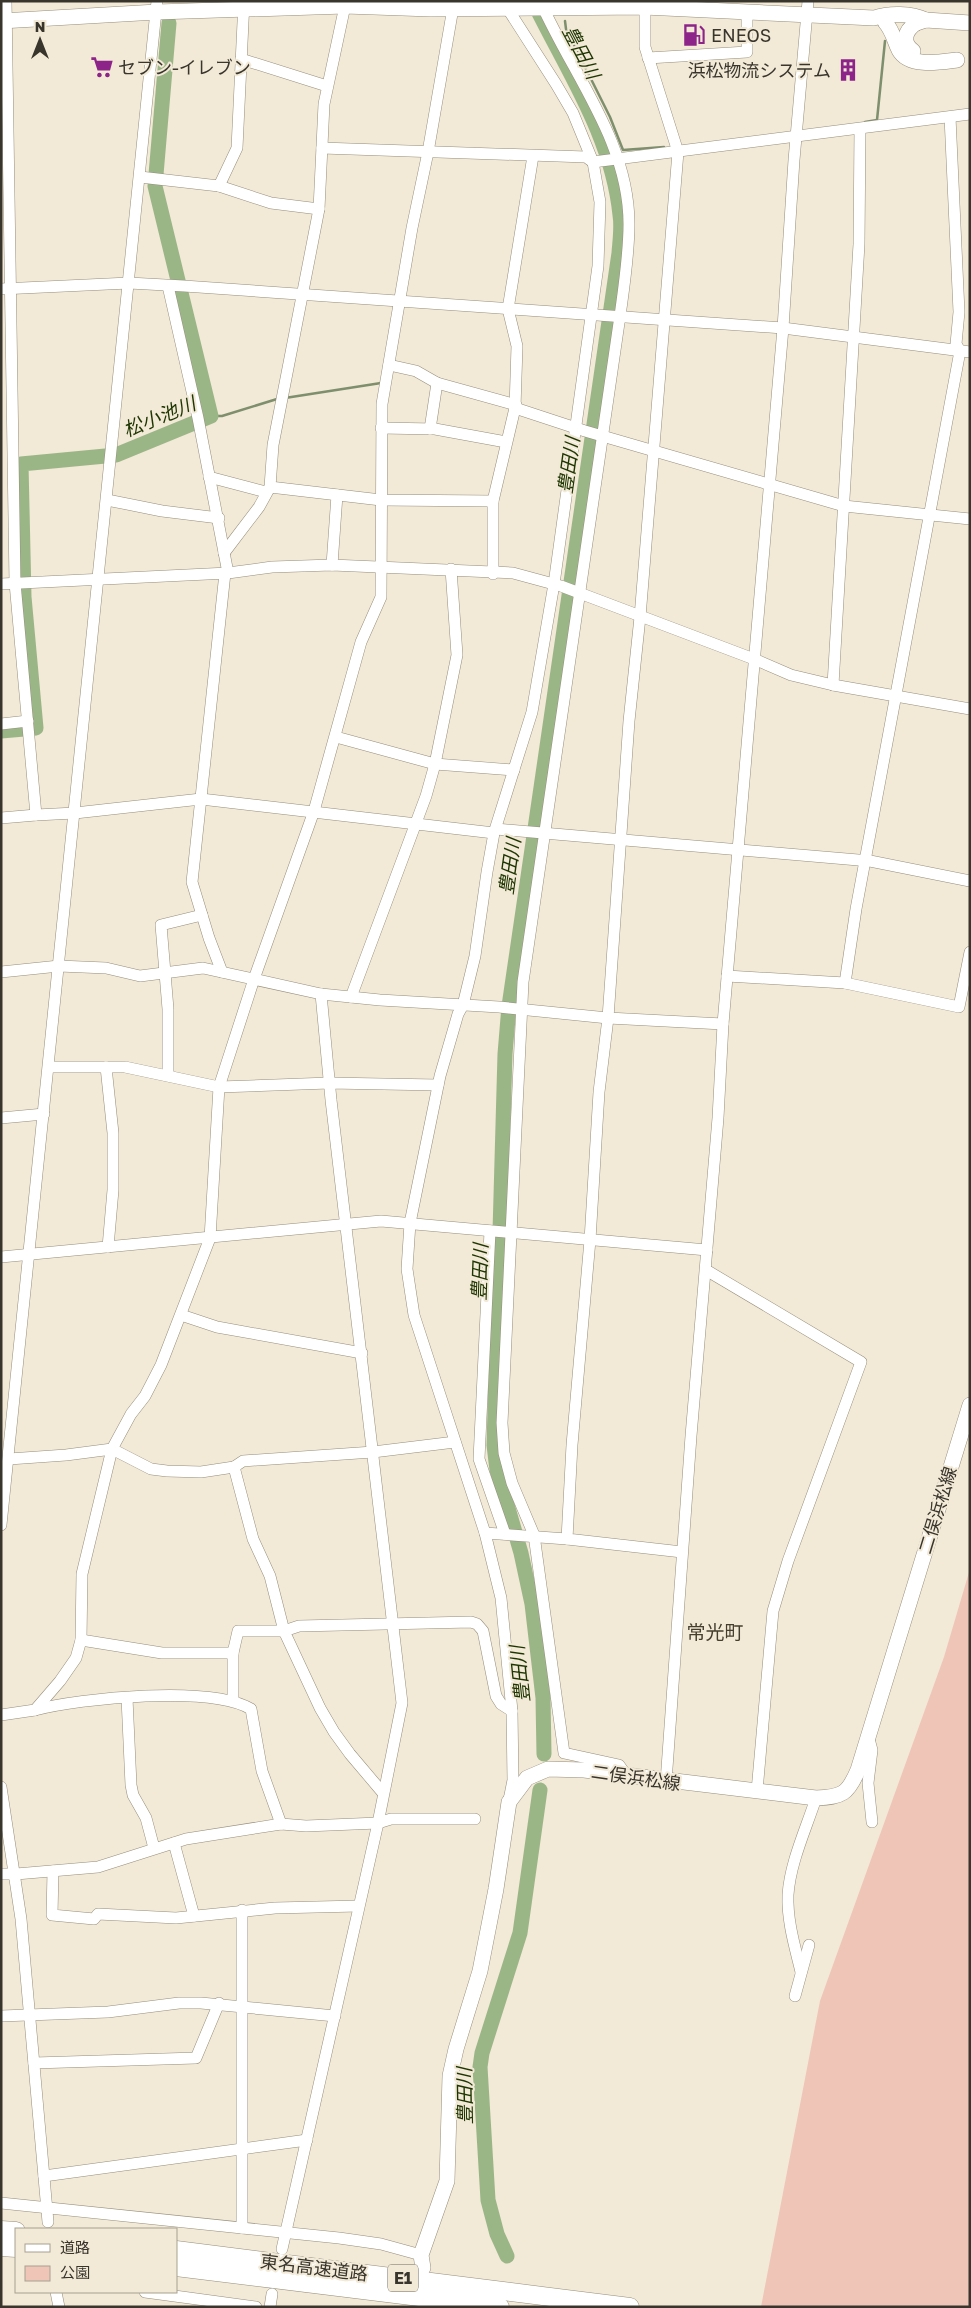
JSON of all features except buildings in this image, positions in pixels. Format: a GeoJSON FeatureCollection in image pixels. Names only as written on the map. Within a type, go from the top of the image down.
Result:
{"type":"FeatureCollection","features":[{"type":"Feature","properties":{"kind":"highway"},"geometry":{"type":"LineString","coordinates":[[1,2230],[15,2231]]}},
{"type":"Feature","properties":{"kind":"highway"},"geometry":{"type":"LineString","coordinates":[[1,2247],[15,2248]]}},
{"type":"Feature","properties":{"kind":"highway","name":"東名高速道路"},"geometry":{"type":"LineString","coordinates":[[178,2250],[630,2307]]}},
{"type":"Feature","properties":{"kind":"highway","name":"東名高速道路"},"geometry":{"type":"LineString","coordinates":[[178,2267],[500,2307]]}},
{"type":"Feature","properties":{"kind":"main road"},"geometry":{"type":"LineString","coordinates":[[4,21],[157,6],[346,4],[453,8],[645,4],[747,12],[807,8],[880,20],[970,23]]}},
{"type":"Feature","properties":{"kind":"main road"},"geometry":{"type":"LineString","coordinates":[[880,20],[882,15],[901,8],[919,17],[921,22]]}},
{"type":"Feature","properties":{"kind":"main road"},"geometry":{"type":"LineString","coordinates":[[880,20],[892,32],[899,49],[909,59],[925,62],[964,60]]}},
{"type":"Feature","properties":{"kind":"main road"},"geometry":{"type":"LineString","coordinates":[[921,22],[909,28],[905,35],[905,42],[911,50],[916,53],[964,60]]}},
{"type":"Feature","properties":{"kind":"main road","name":"二俣浜松線"},"geometry":{"type":"LineString","coordinates":[[422,2262],[427,2234],[448,2181],[450,2076],[456,2049],[480,1971],[496,1889],[509,1802],[527,1778],[548,1768],[626,1775],[666,1782],[816,1798],[837,1797],[851,1787],[970,1405]]}},
{"type":"Feature","properties":{"kind":"street"},"geometry":{"type":"LineString","coordinates":[[6,1],[4,21],[6,289],[20,583],[28,721],[36,815]]}},
{"type":"Feature","properties":{"kind":"street"},"geometry":{"type":"LineString","coordinates":[[224,553],[259,507],[268,489],[272,445],[319,209],[327,86],[346,4]]}},
{"type":"Feature","properties":{"kind":"street"},"geometry":{"type":"LineString","coordinates":[[567,1539],[572,1445],[590,1240],[599,1092],[608,1018],[629,721],[654,451],[677,148],[645,47],[645,4]]}},
{"type":"Feature","properties":{"kind":"street"},"geometry":{"type":"LineString","coordinates":[[219,186],[237,148],[244,5]]}},
{"type":"Feature","properties":{"kind":"street"},"geometry":{"type":"LineString","coordinates":[[542,5],[619,158],[629,224],[603,436],[578,593],[520,1009],[502,1423],[504,1453],[512,1483],[531,1535],[564,1753],[619,1765],[626,1775]]}},
{"type":"Feature","properties":{"kind":"street"},"geometry":{"type":"LineString","coordinates":[[1,1525],[99,580],[121,346],[129,283],[150,177],[157,6]]}},
{"type":"Feature","properties":{"kind":"street"},"geometry":{"type":"LineString","coordinates":[[509,1802],[513,1780],[512,1711],[501,1598],[486,1533],[414,1315],[407,1269],[410,1223],[438,1085],[476,956],[487,872],[495,831],[532,712],[557,585],[597,314],[600,202],[597,162],[569,106],[511,6]]}},
{"type":"Feature","properties":{"kind":"street"},"geometry":{"type":"LineString","coordinates":[[35,1710],[60,1681],[76,1658],[81,1640],[82,1574],[112,1449],[131,1414],[145,1396],[181,1315],[210,1238],[219,1087],[254,979],[314,811],[361,642],[381,597],[382,404],[397,300],[428,152],[453,8]]}},
{"type":"Feature","properties":{"kind":"street"},"geometry":{"type":"LineString","coordinates":[[666,1782],[723,1024],[783,328],[807,8]]}},
{"type":"Feature","properties":{"kind":"street"},"geometry":{"type":"LineString","coordinates":[[648,58],[748,52],[747,12]]}},
{"type":"Feature","properties":{"kind":"street"},"geometry":{"type":"LineString","coordinates":[[241,59],[327,86]]}},
{"type":"Feature","properties":{"kind":"street"},"geometry":{"type":"LineString","coordinates":[[322,148],[586,157],[597,162],[677,148],[860,129],[970,114]]}},
{"type":"Feature","properties":{"kind":"street"},"geometry":{"type":"LineString","coordinates":[[950,117],[959,312],[956,344],[965,352]]}},
{"type":"Feature","properties":{"kind":"street"},"geometry":{"type":"LineString","coordinates":[[833,685],[852,336],[859,244],[860,129]]}},
{"type":"Feature","properties":{"kind":"street"},"geometry":{"type":"LineString","coordinates":[[493,574],[493,501],[515,407],[517,346],[508,309],[533,156]]}},
{"type":"Feature","properties":{"kind":"street"},"geometry":{"type":"LineString","coordinates":[[150,177],[219,186],[271,203],[319,209]]}},
{"type":"Feature","properties":{"kind":"street"},"geometry":{"type":"LineString","coordinates":[[6,289],[129,283],[184,286],[783,328],[965,352]]}},
{"type":"Feature","properties":{"kind":"street"},"geometry":{"type":"LineString","coordinates":[[168,286],[219,518],[226,573],[192,882],[222,972]]}},
{"type":"Feature","properties":{"kind":"street"},"geometry":{"type":"LineString","coordinates":[[845,983],[865,861],[930,516],[965,352]]}},
{"type":"Feature","properties":{"kind":"street"},"geometry":{"type":"LineString","coordinates":[[389,365],[416,370],[437,383],[580,429],[844,506],[970,519]]}},
{"type":"Feature","properties":{"kind":"street"},"geometry":{"type":"LineString","coordinates":[[430,429],[437,383]]}},
{"type":"Feature","properties":{"kind":"street"},"geometry":{"type":"LineString","coordinates":[[381,428],[430,429],[506,442]]}},
{"type":"Feature","properties":{"kind":"street"},"geometry":{"type":"LineString","coordinates":[[209,478],[268,489],[381,500],[493,501]]}},
{"type":"Feature","properties":{"kind":"street"},"geometry":{"type":"LineString","coordinates":[[332,565],[337,495]]}},
{"type":"Feature","properties":{"kind":"street"},"geometry":{"type":"LineString","coordinates":[[107,500],[162,511],[219,518]]}},
{"type":"Feature","properties":{"kind":"street"},"geometry":{"type":"LineString","coordinates":[[1,584],[226,573],[272,567],[332,565],[451,569],[493,574],[513,573],[557,585],[754,659],[791,675],[833,685],[970,710]]}},
{"type":"Feature","properties":{"kind":"street"},"geometry":{"type":"LineString","coordinates":[[351,997],[416,824],[435,764],[457,655],[451,569]]}},
{"type":"Feature","properties":{"kind":"street"},"geometry":{"type":"LineString","coordinates":[[1,724],[28,721]]}},
{"type":"Feature","properties":{"kind":"street"},"geometry":{"type":"LineString","coordinates":[[336,737],[435,764],[514,770]]}},
{"type":"Feature","properties":{"kind":"street"},"geometry":{"type":"LineString","coordinates":[[1,818],[75,813],[201,799],[416,824],[738,848],[865,861],[970,881]]}},
{"type":"Feature","properties":{"kind":"street"},"geometry":{"type":"LineString","coordinates":[[168,1075],[168,1009],[161,925],[202,916]]}},
{"type":"Feature","properties":{"kind":"street"},"geometry":{"type":"LineString","coordinates":[[727,976],[845,983],[959,1007],[970,952]]}},
{"type":"Feature","properties":{"kind":"street"},"geometry":{"type":"LineString","coordinates":[[1,972],[59,966],[106,968],[140,976],[203,968],[321,994],[434,1005],[498,1007],[608,1018],[723,1024]]}},
{"type":"Feature","properties":{"kind":"street"},"geometry":{"type":"LineString","coordinates":[[282,2250],[378,1823],[402,1703],[374,1452],[345,1224],[321,994]]}},
{"type":"Feature","properties":{"kind":"street"},"geometry":{"type":"LineString","coordinates":[[49,1067],[125,1067],[219,1087],[329,1083],[438,1085]]}},
{"type":"Feature","properties":{"kind":"street"},"geometry":{"type":"LineString","coordinates":[[106,1067],[113,1132],[113,1190],[108,1247]]}},
{"type":"Feature","properties":{"kind":"street"},"geometry":{"type":"LineString","coordinates":[[1,1118],[44,1114]]}},
{"type":"Feature","properties":{"kind":"street"},"geometry":{"type":"LineString","coordinates":[[1,1257],[381,1221],[707,1250]]}},
{"type":"Feature","properties":{"kind":"street"},"geometry":{"type":"LineString","coordinates":[[492,1232],[479,1460],[507,1534]]}},
{"type":"Feature","properties":{"kind":"street"},"geometry":{"type":"LineString","coordinates":[[706,1270],[861,1362],[788,1561],[773,1610],[757,1791]]}},
{"type":"Feature","properties":{"kind":"street"},"geometry":{"type":"LineString","coordinates":[[181,1315],[217,1327],[362,1353]]}},
{"type":"Feature","properties":{"kind":"street"},"geometry":{"type":"LineString","coordinates":[[9,1459],[66,1455],[112,1449],[151,1468],[167,1471],[201,1472],[234,1466],[243,1461],[374,1452],[455,1442]]}},
{"type":"Feature","properties":{"kind":"street"},"geometry":{"type":"LineString","coordinates":[[234,1466],[253,1539],[270,1576],[284,1631],[320,1708],[334,1732],[350,1754],[384,1793]]}},
{"type":"Feature","properties":{"kind":"street"},"geometry":{"type":"LineString","coordinates":[[486,1533],[531,1535],[682,1552]]}},
{"type":"Feature","properties":{"kind":"street"},"geometry":{"type":"LineString","coordinates":[[233,1701],[233,1653],[238,1631],[284,1631],[299,1626],[471,1622],[477,1624],[484,1631],[496,1696],[501,1704],[512,1711]]}},
{"type":"Feature","properties":{"kind":"street"},"geometry":{"type":"LineString","coordinates":[[81,1640],[162,1653],[233,1653]]}},
{"type":"Feature","properties":{"kind":"street"},"geometry":{"type":"LineString","coordinates":[[1,1715],[55,1705],[163,1695],[233,1701],[251,1709],[262,1771],[281,1824]]}},
{"type":"Feature","properties":{"kind":"street"},"geometry":{"type":"LineString","coordinates":[[127,1698],[131,1785],[133,1795],[146,1818],[154,1848]]}},
{"type":"Feature","properties":{"kind":"street"},"geometry":{"type":"LineString","coordinates":[[868,1734],[872,1750],[868,1783],[872,1822]]}},
{"type":"Feature","properties":{"kind":"street"},"geometry":{"type":"LineString","coordinates":[[1,1787],[16,1874],[48,2222]]}},
{"type":"Feature","properties":{"kind":"street"},"geometry":{"type":"LineString","coordinates":[[801,1972],[791,1929],[788,1895],[794,1866],[816,1798]]}},
{"type":"Feature","properties":{"kind":"street"},"geometry":{"type":"LineString","coordinates":[[1,1874],[53,1871],[115,1863],[154,1848],[174,1843],[224,1832],[281,1824],[306,1826],[378,1823],[391,1819],[476,1819]]}},
{"type":"Feature","properties":{"kind":"street"},"geometry":{"type":"LineString","coordinates":[[174,1843],[185,1877],[194,1916]]}},
{"type":"Feature","properties":{"kind":"street"},"geometry":{"type":"LineString","coordinates":[[53,1871],[52,1915],[94,1919],[98,1914],[176,1918],[242,1910],[358,1906]]}},
{"type":"Feature","properties":{"kind":"street"},"geometry":{"type":"LineString","coordinates":[[242,1910],[242,2228]]}},
{"type":"Feature","properties":{"kind":"street"},"geometry":{"type":"LineString","coordinates":[[795,1996],[808,1945]]}},
{"type":"Feature","properties":{"kind":"street"},"geometry":{"type":"LineString","coordinates":[[1,2016],[108,2012],[179,2003],[219,2003],[334,2016]]}},
{"type":"Feature","properties":{"kind":"street"},"geometry":{"type":"LineString","coordinates":[[34,2063],[196,2058],[219,2003]]}},
{"type":"Feature","properties":{"kind":"street"},"geometry":{"type":"LineString","coordinates":[[44,2176],[307,2140]]}},
{"type":"Feature","properties":{"kind":"street"},"geometry":{"type":"LineString","coordinates":[[1,2203],[381,2244],[422,2262]]}},
{"type":"Feature","properties":{"kind":"street"},"geometry":{"type":"LineString","coordinates":[[56,2293],[59,2307]]}},
{"type":"Feature","properties":{"kind":"street"},"geometry":{"type":"LineString","coordinates":[[152,2293],[256,2307]]}},
{"type":"Feature","properties":{"kind":"street"},"geometry":{"type":"LineString","coordinates":[[270,2307],[272,2294]]}},
{"type":"Feature","properties":{"kind":"green space"},"geometry":{"type":"Polygon","coordinates":[[[970,1569],[970,2307],[761,2307],[820,2001],[944,1657],[970,1569]]]}},
{"type":"Feature","properties":{"kind":"waterway","name":"豊田川"},"geometry":{"type":"LineString","coordinates":[[533,1],[598,131],[608,158],[615,186],[621,224],[619,253],[509,1006],[505,1054],[494,1445],[497,1470],[521,1553],[532,1604],[543,1698],[544,1754]]}},
{"type":"Feature","properties":{"kind":"waterway"},"geometry":{"type":"LineString","coordinates":[[565,21],[566,29],[610,117],[623,150],[664,147]]}},
{"type":"Feature","properties":{"kind":"waterway","name":"松小池川"},"geometry":{"type":"LineString","coordinates":[[1,731],[36,728],[24,597],[21,464],[116,455],[211,416],[155,186],[169,23]]}},
{"type":"Feature","properties":{"kind":"waterway"},"geometry":{"type":"LineString","coordinates":[[865,122],[877,120],[885,41]]}},
{"type":"Feature","properties":{"kind":"waterway"},"geometry":{"type":"LineString","coordinates":[[285,398],[381,383]]}},
{"type":"Feature","properties":{"kind":"waterway"},"geometry":{"type":"LineString","coordinates":[[211,416],[222,416],[277,399]]}},
{"type":"Feature","properties":{"kind":"waterway","name":"豊田川"},"geometry":{"type":"LineString","coordinates":[[507,2256],[497,2234],[488,2200],[480,2067],[482,2053],[520,1933],[540,1790]]}},
{"type":"Feature","properties":{"kind":"place","name":"ENEOS"},"geometry":{"type":"Point","coordinates":[694,35]}},
{"type":"Feature","properties":{"kind":"place","name":"セブン-イレブン"},"geometry":{"type":"Point","coordinates":[102,67]}},
{"type":"Feature","properties":{"kind":"place","name":"浜松物流システム"},"geometry":{"type":"Point","coordinates":[848,70]}},
{"type":"Feature","properties":{"kind":"district","name":"常光町"},"geometry":{"type":"Point","coordinates":[715,1631]}}]}
